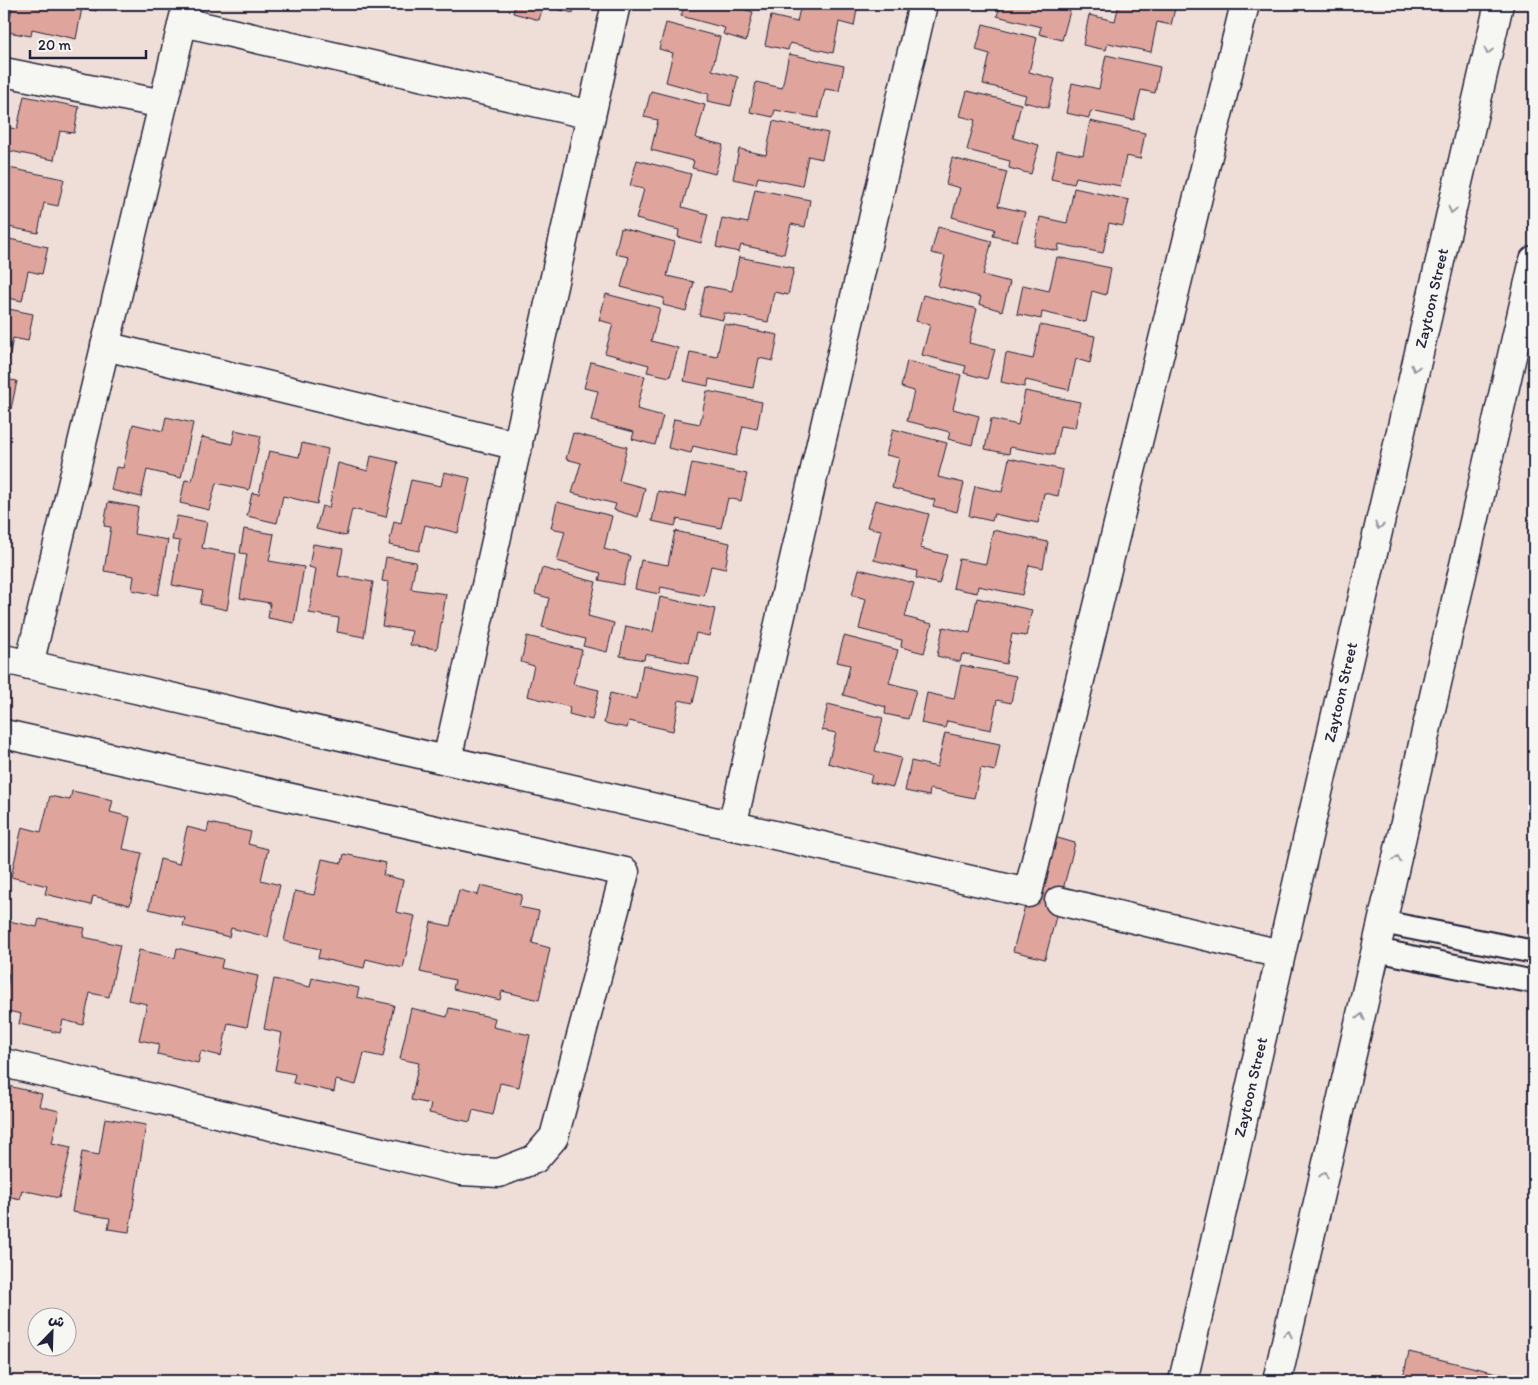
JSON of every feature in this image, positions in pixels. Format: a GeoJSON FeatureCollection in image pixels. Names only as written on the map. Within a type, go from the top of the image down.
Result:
{"type":"FeatureCollection","features":[{"type":"Feature","properties":{"kind":"street"},"geometry":{"type":"LineString","coordinates":[[447,760],[616,4]]}},
{"type":"Feature","properties":{"kind":"street"},"geometry":{"type":"LineString","coordinates":[[732,826],[923,4]]}},
{"type":"Feature","properties":{"kind":"street"},"geometry":{"type":"LineString","coordinates":[[592,115],[185,13],[106,346],[16,662],[1028,893],[1245,4]]}},
{"type":"Feature","properties":{"kind":"street","name":"Zaytoon Street"},"geometry":{"type":"LineString","coordinates":[[1183,1381],[1499,4]]}},
{"type":"Feature","properties":{"kind":"street"},"geometry":{"type":"LineString","coordinates":[[4,72],[163,104]]}},
{"type":"Feature","properties":{"kind":"street"},"geometry":{"type":"LineString","coordinates":[[1277,1381],[1534,260]]}},
{"type":"Feature","properties":{"kind":"street"},"geometry":{"type":"LineString","coordinates":[[106,346],[518,446]]}},
{"type":"Feature","properties":{"kind":"street"},"geometry":{"type":"LineString","coordinates":[[4,734],[625,872],[554,1137],[535,1159],[499,1173],[462,1170],[4,1064]]}},
{"type":"Feature","properties":{"kind":"street"},"geometry":{"type":"LineString","coordinates":[[1060,900],[1280,954]]}},
{"type":"Feature","properties":{"kind":"lane"},"geometry":{"type":"LineString","coordinates":[[1382,922],[1534,952]]}},
{"type":"Feature","properties":{"kind":"lane"},"geometry":{"type":"LineString","coordinates":[[1376,950],[1534,982]]}},
{"type":"Feature","properties":{"kind":"building"},"geometry":{"type":"Polygon","coordinates":[[[13,4],[40,7],[40,4],[98,4],[96,11],[82,8],[76,39],[32,29],[31,36],[7,32],[13,4]]]}},
{"type":"Feature","properties":{"kind":"building"},"geometry":{"type":"Polygon","coordinates":[[[515,4],[575,4],[573,13],[543,6],[539,20],[513,13],[515,4]]]}},
{"type":"Feature","properties":{"kind":"building"},"geometry":{"type":"Polygon","coordinates":[[[685,4],[727,4],[753,12],[746,41],[723,34],[725,28],[681,16],[685,4]]]}},
{"type":"Feature","properties":{"kind":"building"},"geometry":{"type":"Polygon","coordinates":[[[801,4],[858,4],[854,26],[839,22],[833,53],[790,43],[788,50],[765,45],[771,16],[797,22],[801,4]]]}},
{"type":"Feature","properties":{"kind":"building"},"geometry":{"type":"Polygon","coordinates":[[[1001,4],[1044,4],[1070,11],[1062,40],[1039,34],[1041,27],[997,16],[1001,4]]]}},
{"type":"Feature","properties":{"kind":"building"},"geometry":{"type":"Polygon","coordinates":[[[1119,4],[1176,4],[1171,25],[1157,22],[1151,52],[1108,43],[1106,50],[1083,45],[1089,15],[1115,21],[1119,4]]]}},
{"type":"Feature","properties":{"kind":"building"},"geometry":{"type":"Polygon","coordinates":[[[666,23],[720,37],[712,70],[738,77],[731,106],[707,101],[709,94],[666,82],[673,53],[659,49],[666,23]]]}},
{"type":"Feature","properties":{"kind":"building"},"geometry":{"type":"Polygon","coordinates":[[[983,24],[1037,38],[1029,72],[1055,79],[1048,108],[1024,102],[1026,95],[983,84],[990,54],[976,50],[983,24]]]}},
{"type":"Feature","properties":{"kind":"building"},"geometry":{"type":"Polygon","coordinates":[[[789,54],[844,66],[839,91],[825,89],[818,118],[775,110],[773,117],[750,112],[756,82],[782,88],[789,54]]]}},
{"type":"Feature","properties":{"kind":"building"},"geometry":{"type":"Polygon","coordinates":[[[1106,55],[1160,67],[1155,93],[1141,90],[1134,120],[1091,111],[1089,118],[1066,113],[1072,83],[1099,89],[1106,55]]]}},
{"type":"Feature","properties":{"kind":"building"},"geometry":{"type":"Polygon","coordinates":[[[651,91],[705,105],[696,138],[723,145],[715,174],[692,168],[694,161],[651,150],[658,120],[644,117],[651,91]]]}},
{"type":"Feature","properties":{"kind":"building"},"geometry":{"type":"Polygon","coordinates":[[[967,91],[1021,104],[1013,138],[1039,145],[1031,174],[1009,168],[1010,161],[967,150],[975,120],[960,116],[967,91]]]}},
{"type":"Feature","properties":{"kind":"building"},"geometry":{"type":"Polygon","coordinates":[[[24,96],[79,107],[74,133],[60,131],[54,160],[10,151],[8,159],[4,158],[4,127],[17,129],[24,96]]]}},
{"type":"Feature","properties":{"kind":"building"},"geometry":{"type":"Polygon","coordinates":[[[773,121],[828,133],[822,159],[808,156],[802,186],[758,177],[756,184],[733,179],[739,149],[766,155],[773,121]]]}},
{"type":"Feature","properties":{"kind":"building"},"geometry":{"type":"Polygon","coordinates":[[[1090,121],[1145,133],[1140,159],[1126,156],[1120,186],[1076,177],[1074,184],[1051,179],[1057,150],[1083,155],[1090,121]]]}},
{"type":"Feature","properties":{"kind":"building"},"geometry":{"type":"Polygon","coordinates":[[[952,158],[1007,172],[998,206],[1025,212],[1017,241],[993,236],[995,229],[952,217],[960,188],[946,184],[952,158]]]}},
{"type":"Feature","properties":{"kind":"building"},"geometry":{"type":"Polygon","coordinates":[[[637,160],[691,174],[682,207],[708,214],[701,243],[678,237],[679,230],[636,219],[644,189],[630,186],[637,160]]]}},
{"type":"Feature","properties":{"kind":"building"},"geometry":{"type":"Polygon","coordinates":[[[9,168],[64,179],[58,206],[44,203],[38,233],[4,226],[4,192],[9,168]]]}},
{"type":"Feature","properties":{"kind":"building"},"geometry":{"type":"Polygon","coordinates":[[[1074,188],[1129,200],[1123,226],[1109,223],[1103,253],[1059,244],[1058,251],[1034,246],[1040,217],[1067,223],[1074,188]]]}},
{"type":"Feature","properties":{"kind":"building"},"geometry":{"type":"Polygon","coordinates":[[[755,189],[810,200],[805,227],[791,224],[784,254],[741,245],[739,252],[716,247],[722,218],[748,223],[755,189]]]}},
{"type":"Feature","properties":{"kind":"building"},"geometry":{"type":"Polygon","coordinates":[[[938,227],[992,241],[983,275],[1010,282],[1002,311],[979,304],[981,297],[938,286],[945,256],[931,253],[938,227]]]}},
{"type":"Feature","properties":{"kind":"building"},"geometry":{"type":"Polygon","coordinates":[[[621,228],[675,242],[667,276],[694,282],[686,311],[663,305],[664,298],[621,287],[629,257],[615,254],[621,228]]]}},
{"type":"Feature","properties":{"kind":"building"},"geometry":{"type":"Polygon","coordinates":[[[4,238],[48,247],[42,274],[28,271],[22,301],[4,297],[4,238]]]}},
{"type":"Feature","properties":{"kind":"building"},"geometry":{"type":"Polygon","coordinates":[[[739,257],[794,268],[788,295],[774,292],[768,322],[724,313],[723,320],[699,315],[705,286],[732,291],[739,257]]]}},
{"type":"Feature","properties":{"kind":"building"},"geometry":{"type":"Polygon","coordinates":[[[1057,257],[1111,268],[1106,295],[1092,291],[1086,322],[1042,312],[1041,319],[1017,314],[1023,285],[1049,291],[1057,257]]]}},
{"type":"Feature","properties":{"kind":"building"},"geometry":{"type":"Polygon","coordinates":[[[606,294],[660,308],[651,341],[678,348],[670,377],[647,372],[649,365],[605,353],[613,324],[599,320],[606,294]]]}},
{"type":"Feature","properties":{"kind":"building"},"geometry":{"type":"Polygon","coordinates":[[[923,295],[977,309],[969,343],[995,349],[987,379],[964,373],[966,366],[922,355],[930,325],[916,321],[923,295]]]}},
{"type":"Feature","properties":{"kind":"building"},"geometry":{"type":"Polygon","coordinates":[[[4,308],[33,314],[28,341],[13,338],[7,368],[4,367],[4,308]]]}},
{"type":"Feature","properties":{"kind":"building"},"geometry":{"type":"Polygon","coordinates":[[[724,324],[778,335],[773,361],[759,358],[753,388],[709,379],[708,386],[684,381],[690,352],[717,357],[724,324]]]}},
{"type":"Feature","properties":{"kind":"building"},"geometry":{"type":"Polygon","coordinates":[[[1040,325],[1095,336],[1090,363],[1076,359],[1069,390],[1026,380],[1024,387],[1001,382],[1006,353],[1033,359],[1040,325]]]}},
{"type":"Feature","properties":{"kind":"building"},"geometry":{"type":"Polygon","coordinates":[[[907,361],[961,375],[953,409],[979,416],[972,445],[948,439],[950,432],[907,421],[914,391],[901,387],[907,361]]]}},
{"type":"Feature","properties":{"kind":"building"},"geometry":{"type":"Polygon","coordinates":[[[591,362],[645,376],[637,409],[663,416],[655,445],[632,439],[634,432],[591,421],[598,391],[584,388],[591,362]]]}},
{"type":"Feature","properties":{"kind":"building"},"geometry":{"type":"Polygon","coordinates":[[[4,379],[17,381],[11,409],[4,407],[4,379]]]}},
{"type":"Feature","properties":{"kind":"building"},"geometry":{"type":"Polygon","coordinates":[[[707,391],[762,402],[757,429],[743,426],[736,456],[693,446],[691,453],[668,448],[674,419],[700,424],[707,391]]]}},
{"type":"Feature","properties":{"kind":"building"},"geometry":{"type":"Polygon","coordinates":[[[1025,391],[1080,402],[1075,428],[1060,426],[1054,455],[1010,447],[1009,454],[985,449],[991,419],[1018,425],[1025,391]]]}},
{"type":"Feature","properties":{"kind":"building"},"geometry":{"type":"Polygon","coordinates":[[[166,417],[193,423],[181,478],[147,470],[141,497],[111,490],[116,467],[123,468],[133,424],[163,431],[166,417]]]}},
{"type":"Feature","properties":{"kind":"building"},"geometry":{"type":"Polygon","coordinates":[[[893,429],[947,443],[938,477],[964,483],[957,512],[933,506],[935,500],[892,488],[899,458],[886,455],[893,429]]]}},
{"type":"Feature","properties":{"kind":"building"},"geometry":{"type":"Polygon","coordinates":[[[235,430],[261,436],[249,490],[216,483],[209,510],[180,503],[185,480],[192,481],[202,437],[232,444],[235,430]]]}},
{"type":"Feature","properties":{"kind":"building"},"geometry":{"type":"Polygon","coordinates":[[[573,433],[627,447],[619,481],[645,488],[638,517],[614,510],[616,504],[572,493],[581,463],[566,459],[573,433]]]}},
{"type":"Feature","properties":{"kind":"building"},"geometry":{"type":"Polygon","coordinates":[[[302,443],[328,449],[317,504],[283,496],[277,523],[247,516],[252,493],[259,494],[269,451],[299,457],[302,443]]]}},
{"type":"Feature","properties":{"kind":"building"},"geometry":{"type":"Polygon","coordinates":[[[371,456],[398,462],[386,517],[352,509],[346,536],[316,529],[322,506],[329,508],[338,463],[368,471],[371,456]]]}},
{"type":"Feature","properties":{"kind":"building"},"geometry":{"type":"Polygon","coordinates":[[[1009,458],[1063,470],[1058,496],[1044,493],[1038,523],[994,514],[992,521],[969,516],[975,486],[1002,492],[1009,458]]]}},
{"type":"Feature","properties":{"kind":"building"},"geometry":{"type":"Polygon","coordinates":[[[692,463],[747,474],[741,501],[728,498],[721,528],[677,519],[675,526],[652,521],[658,491],[685,497],[692,463]]]}},
{"type":"Feature","properties":{"kind":"building"},"geometry":{"type":"Polygon","coordinates":[[[444,472],[470,478],[458,533],[425,525],[419,551],[389,545],[394,521],[401,523],[411,480],[441,486],[444,472]]]}},
{"type":"Feature","properties":{"kind":"building"},"geometry":{"type":"Polygon","coordinates":[[[875,500],[929,514],[920,548],[947,555],[939,584],[916,578],[917,571],[874,560],[881,530],[867,527],[875,500]]]}},
{"type":"Feature","properties":{"kind":"building"},"geometry":{"type":"Polygon","coordinates":[[[108,502],[138,507],[134,534],[168,540],[158,595],[132,590],[134,576],[104,571],[111,527],[104,526],[108,502]]]}},
{"type":"Feature","properties":{"kind":"building"},"geometry":{"type":"Polygon","coordinates":[[[557,502],[612,516],[604,549],[630,556],[623,585],[599,580],[601,573],[557,561],[565,531],[551,528],[557,502]]]}},
{"type":"Feature","properties":{"kind":"building"},"geometry":{"type":"Polygon","coordinates":[[[177,516],[207,522],[202,548],[236,554],[227,610],[200,604],[203,591],[172,585],[180,541],[172,540],[177,516]]]}},
{"type":"Feature","properties":{"kind":"building"},"geometry":{"type":"Polygon","coordinates":[[[244,529],[274,534],[269,561],[304,567],[294,623],[268,618],[270,603],[240,598],[247,554],[240,553],[244,529]]]}},
{"type":"Feature","properties":{"kind":"building"},"geometry":{"type":"Polygon","coordinates":[[[993,530],[1048,542],[1043,568],[1029,565],[1022,595],[978,586],[977,593],[953,588],[959,559],[986,564],[993,530]]]}},
{"type":"Feature","properties":{"kind":"building"},"geometry":{"type":"Polygon","coordinates":[[[675,531],[730,543],[725,569],[711,566],[704,596],[661,587],[659,594],[635,589],[641,560],[668,565],[675,531]]]}},
{"type":"Feature","properties":{"kind":"building"},"geometry":{"type":"Polygon","coordinates":[[[313,544],[343,549],[338,576],[373,582],[364,637],[337,632],[339,618],[309,613],[316,569],[309,567],[313,544]]]}},
{"type":"Feature","properties":{"kind":"building"},"geometry":{"type":"Polygon","coordinates":[[[386,557],[416,562],[411,589],[446,594],[437,649],[410,645],[412,631],[382,626],[389,582],[382,581],[386,557]]]}},
{"type":"Feature","properties":{"kind":"building"},"geometry":{"type":"Polygon","coordinates":[[[542,568],[596,582],[588,616],[614,623],[607,652],[583,646],[585,639],[542,627],[549,598],[535,594],[542,568]]]}},
{"type":"Feature","properties":{"kind":"building"},"geometry":{"type":"Polygon","coordinates":[[[859,569],[914,583],[905,617],[932,624],[924,653],[901,647],[902,640],[859,629],[866,599],[852,595],[859,569]]]}},
{"type":"Feature","properties":{"kind":"building"},"geometry":{"type":"Polygon","coordinates":[[[660,597],[715,609],[709,636],[696,633],[689,663],[645,654],[644,660],[620,656],[626,626],[653,632],[660,597]]]}},
{"type":"Feature","properties":{"kind":"building"},"geometry":{"type":"Polygon","coordinates":[[[977,598],[1032,610],[1026,636],[1012,634],[1006,664],[962,654],[960,662],[937,656],[943,627],[970,633],[977,598]]]}},
{"type":"Feature","properties":{"kind":"building"},"geometry":{"type":"Polygon","coordinates":[[[527,636],[582,650],[573,684],[599,690],[592,720],[569,714],[570,707],[527,696],[534,666],[521,662],[527,636]]]}},
{"type":"Feature","properties":{"kind":"building"},"geometry":{"type":"Polygon","coordinates":[[[844,636],[898,650],[889,683],[916,690],[908,719],[885,714],[886,707],[843,695],[850,665],[837,662],[844,636]]]}},
{"type":"Feature","properties":{"kind":"building"},"geometry":{"type":"Polygon","coordinates":[[[643,665],[699,677],[693,703],[679,700],[673,731],[629,721],[627,728],[604,723],[610,693],[637,699],[643,665]]]}},
{"type":"Feature","properties":{"kind":"building"},"geometry":{"type":"Polygon","coordinates":[[[961,665],[1016,676],[1011,703],[997,700],[991,730],[947,721],[945,728],[921,723],[927,693],[954,699],[961,665]]]}},
{"type":"Feature","properties":{"kind":"building"},"geometry":{"type":"Polygon","coordinates":[[[828,704],[883,718],[875,751],[901,758],[893,787],[870,782],[872,775],[828,763],[836,733],[822,730],[828,704]]]}},
{"type":"Feature","properties":{"kind":"building"},"geometry":{"type":"Polygon","coordinates":[[[945,733],[1000,744],[995,771],[981,768],[974,798],[930,789],[929,796],[905,791],[911,761],[937,767],[945,733]]]}},
{"type":"Feature","properties":{"kind":"building"},"geometry":{"type":"Polygon","coordinates":[[[72,791],[113,800],[110,812],[130,817],[123,849],[142,853],[130,905],[93,896],[91,905],[45,894],[47,886],[11,877],[22,827],[41,832],[50,796],[70,800],[72,791]]]}},
{"type":"Feature","properties":{"kind":"building"},"geometry":{"type":"Polygon","coordinates":[[[209,823],[251,832],[248,844],[268,849],[261,880],[280,885],[268,937],[231,928],[229,937],[183,926],[185,918],[149,909],[160,859],[179,864],[187,827],[207,832],[209,823]]]}},
{"type":"Feature","properties":{"kind":"building"},"geometry":{"type":"Polygon","coordinates":[[[1044,834],[1075,843],[1045,959],[1013,951],[1044,834]]]}},
{"type":"Feature","properties":{"kind":"building"},"geometry":{"type":"Polygon","coordinates":[[[344,854],[386,863],[383,875],[403,880],[396,912],[415,916],[403,968],[366,959],[364,968],[318,958],[320,949],[284,941],[295,891],[314,895],[322,859],[342,863],[344,854]]]}},
{"type":"Feature","properties":{"kind":"building"},"geometry":{"type":"Polygon","coordinates":[[[481,885],[522,895],[519,907],[539,911],[532,943],[550,948],[539,1000],[502,991],[500,1000],[453,989],[455,980],[420,972],[431,922],[450,926],[459,890],[478,895],[481,885]]]}},
{"type":"Feature","properties":{"kind":"building"},"geometry":{"type":"Polygon","coordinates":[[[39,919],[85,928],[83,937],[120,945],[109,997],[90,993],[83,1025],[63,1020],[60,1033],[19,1024],[21,1014],[4,1010],[9,974],[4,973],[4,920],[37,927],[39,919]]]}},
{"type":"Feature","properties":{"kind":"building"},"geometry":{"type":"Polygon","coordinates":[[[177,948],[223,959],[221,968],[258,976],[247,1027],[228,1023],[221,1056],[201,1051],[198,1063],[157,1054],[159,1044],[139,1040],[147,1004],[128,1000],[139,950],[175,958],[177,948]]]}},
{"type":"Feature","properties":{"kind":"building"},"geometry":{"type":"Polygon","coordinates":[[[312,978],[359,988],[357,997],[394,1005],[383,1057],[364,1053],[356,1085],[336,1080],[334,1092],[293,1083],[295,1074],[275,1070],[282,1033],[264,1029],[274,979],[310,987],[312,978]]]}},
{"type":"Feature","properties":{"kind":"building"},"geometry":{"type":"Polygon","coordinates":[[[411,1008],[447,1017],[449,1008],[495,1018],[493,1027],[530,1035],[519,1087],[500,1083],[493,1115],[473,1110],[470,1122],[429,1113],[431,1104],[411,1100],[419,1063],[400,1059],[411,1008]]]}},
{"type":"Feature","properties":{"kind":"building"},"geometry":{"type":"Polygon","coordinates":[[[4,1085],[42,1094],[39,1106],[59,1111],[52,1143],[71,1147],[59,1198],[22,1190],[20,1199],[4,1195],[4,1085]]]}},
{"type":"Feature","properties":{"kind":"building"},"geometry":{"type":"Polygon","coordinates":[[[105,1118],[146,1125],[129,1232],[108,1229],[110,1218],[72,1212],[82,1152],[99,1155],[105,1118]]]}},
{"type":"Feature","properties":{"kind":"building"},"geometry":{"type":"Polygon","coordinates":[[[1409,1352],[1510,1376],[1508,1381],[1402,1381],[1409,1352]]]}}]}
